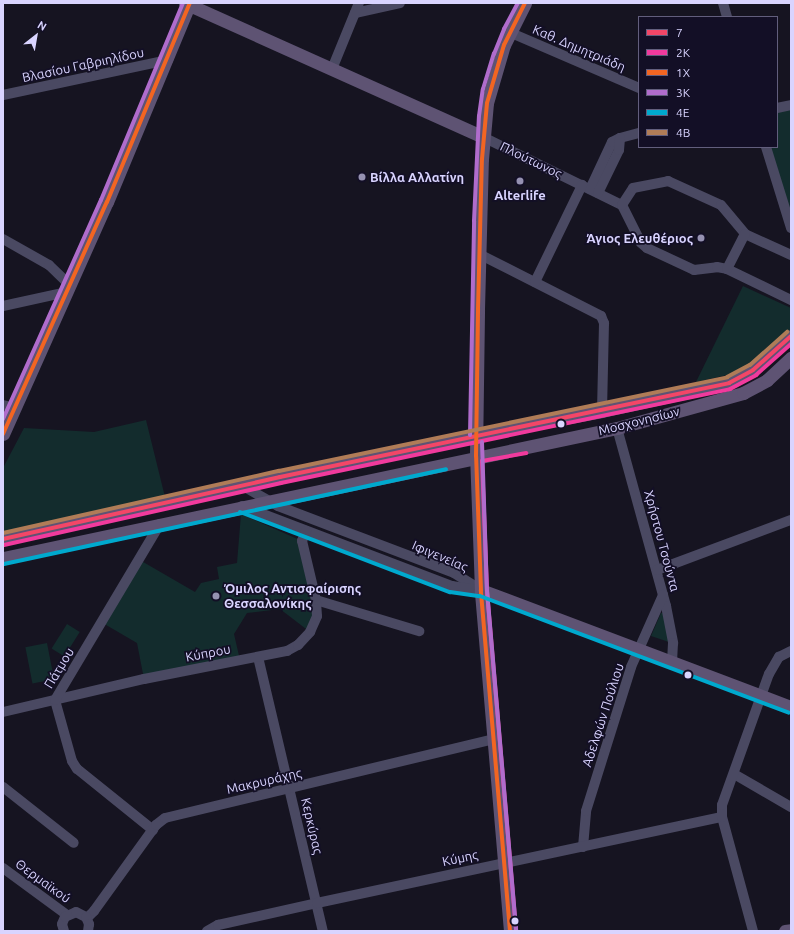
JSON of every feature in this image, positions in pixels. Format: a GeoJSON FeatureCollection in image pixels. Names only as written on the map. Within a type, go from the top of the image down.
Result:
{"type":"FeatureCollection","features":[{"type":"Feature","properties":{"kind":"main road"},"geometry":{"type":"LineString","coordinates":[[510,931],[481,590],[476,435],[479,254],[483,137],[489,90],[509,32],[525,3]]}},
{"type":"Feature","properties":{"kind":"main road"},"geometry":{"type":"LineString","coordinates":[[3,434],[8,407],[68,289],[168,60],[189,4]]}},
{"type":"Feature","properties":{"kind":"main road","name":"Πλούτωνος"},"geometry":{"type":"LineString","coordinates":[[189,4],[483,137]]}},
{"type":"Feature","properties":{"kind":"main road","name":"Μοσχονησίων"},"geometry":{"type":"LineString","coordinates":[[3,539],[476,435],[602,411],[733,381],[760,365],[791,336]]}},
{"type":"Feature","properties":{"kind":"main road","name":"Μοσχονησίων"},"geometry":{"type":"LineString","coordinates":[[3,558],[476,456],[617,428],[743,393],[766,380],[791,358]]}},
{"type":"Feature","properties":{"kind":"main road"},"geometry":{"type":"LineString","coordinates":[[481,590],[791,706]]}},
{"type":"Feature","properties":{"kind":"main road"},"geometry":{"type":"LineString","coordinates":[[784,931],[791,930]]}},
{"type":"Feature","properties":{"kind":"street"},"geometry":{"type":"LineString","coordinates":[[332,69],[359,3]]}},
{"type":"Feature","properties":{"kind":"street"},"geometry":{"type":"LineString","coordinates":[[355,13],[400,3]]}},
{"type":"Feature","properties":{"kind":"street"},"geometry":{"type":"LineString","coordinates":[[723,3],[727,16]]}},
{"type":"Feature","properties":{"kind":"street","name":"Καθ. Δημητριάδη"},"geometry":{"type":"LineString","coordinates":[[509,32],[638,88]]}},
{"type":"Feature","properties":{"kind":"street","name":"Βλασίου Γαβριηλίδου"},"geometry":{"type":"LineString","coordinates":[[3,95],[168,60]]}},
{"type":"Feature","properties":{"kind":"street"},"geometry":{"type":"LineString","coordinates":[[778,108],[791,105]]}},
{"type":"Feature","properties":{"kind":"street"},"geometry":{"type":"LineString","coordinates":[[535,282],[590,189],[611,144],[620,138],[638,133]]}},
{"type":"Feature","properties":{"kind":"street","name":"Πλούτωνος"},"geometry":{"type":"LineString","coordinates":[[483,137],[622,204]]}},
{"type":"Feature","properties":{"kind":"street"},"geometry":{"type":"LineString","coordinates":[[766,148],[791,228]]}},
{"type":"Feature","properties":{"kind":"street"},"geometry":{"type":"LineString","coordinates":[[791,256],[745,234],[721,205],[668,181],[633,188],[622,204],[641,243],[646,248],[694,270],[717,268],[727,269],[791,300]]}},
{"type":"Feature","properties":{"kind":"street"},"geometry":{"type":"LineString","coordinates":[[727,269],[745,234]]}},
{"type":"Feature","properties":{"kind":"street"},"geometry":{"type":"LineString","coordinates":[[3,239],[49,265],[68,289],[3,306]]}},
{"type":"Feature","properties":{"kind":"street"},"geometry":{"type":"LineString","coordinates":[[479,254],[598,313],[603,319],[602,411]]}},
{"type":"Feature","properties":{"kind":"street","name":"Χρήστου Τσούντα"},"geometry":{"type":"LineString","coordinates":[[617,428],[663,595],[672,643],[672,662]]}},
{"type":"Feature","properties":{"kind":"street","name":"Ιφιγενείας"},"geometry":{"type":"LineString","coordinates":[[243,486],[268,501],[306,518],[454,573],[481,590]]}},
{"type":"Feature","properties":{"kind":"street","name":"Ιφιγενείας"},"geometry":{"type":"LineString","coordinates":[[242,506],[452,586],[481,590]]}},
{"type":"Feature","properties":{"kind":"street"},"geometry":{"type":"LineString","coordinates":[[657,570],[791,520]]}},
{"type":"Feature","properties":{"kind":"street","name":"Πάτμου"},"geometry":{"type":"LineString","coordinates":[[153,830],[77,769],[72,761],[55,700],[160,524]]}},
{"type":"Feature","properties":{"kind":"street","name":"Κύπρου"},"geometry":{"type":"LineString","coordinates":[[3,712],[144,679],[287,651],[298,646],[310,632],[317,616],[316,600],[302,541],[306,531]]}},
{"type":"Feature","properties":{"kind":"street","name":"Αδελφών Πούλιου"},"geometry":{"type":"LineString","coordinates":[[583,847],[586,811],[638,649],[663,595]]}},
{"type":"Feature","properties":{"kind":"street"},"geometry":{"type":"LineString","coordinates":[[316,600],[419,631]]}},
{"type":"Feature","properties":{"kind":"street"},"geometry":{"type":"LineString","coordinates":[[753,931],[722,818],[724,797],[734,774],[769,674],[776,661],[783,654],[791,651]]}},
{"type":"Feature","properties":{"kind":"street","name":"Κερκύρας"},"geometry":{"type":"LineString","coordinates":[[258,657],[323,931]]}},
{"type":"Feature","properties":{"kind":"street","name":"Μακρυράχης"},"geometry":{"type":"LineString","coordinates":[[87,918],[94,911],[160,821],[170,816],[494,739]]}},
{"type":"Feature","properties":{"kind":"street"},"geometry":{"type":"LineString","coordinates":[[734,774],[791,807]]}},
{"type":"Feature","properties":{"kind":"street"},"geometry":{"type":"LineString","coordinates":[[3,787],[74,843]]}},
{"type":"Feature","properties":{"kind":"street","name":"Κύμης"},"geometry":{"type":"LineString","coordinates":[[207,931],[218,925],[317,903],[504,862],[722,818]]}},
{"type":"Feature","properties":{"kind":"street","name":"Θερμαϊκού"},"geometry":{"type":"LineString","coordinates":[[3,868],[67,915]]}},
{"type":"Feature","properties":{"kind":"street"},"geometry":{"type":"LineString","coordinates":[[64,931],[62,924],[67,915],[72,912],[80,912],[87,918],[89,924],[88,931]]}},
{"type":"Feature","properties":{"kind":"green space"},"geometry":{"type":"Polygon","coordinates":[[[791,105],[791,228],[766,148],[778,148],[778,108],[791,105]]]}},
{"type":"Feature","properties":{"kind":"green space"},"geometry":{"type":"Polygon","coordinates":[[[743,286],[791,308],[791,330],[741,372],[696,382],[743,286]]]}},
{"type":"Feature","properties":{"kind":"green space"},"geometry":{"type":"Polygon","coordinates":[[[146,420],[165,497],[3,532],[3,468],[24,428],[94,432],[146,420]]]}},
{"type":"Feature","properties":{"kind":"green space","name":"Όμιλος Αντισφαίρισης Θεσσαλονίκης"},"geometry":{"type":"Polygon","coordinates":[[[241,514],[302,541],[316,600],[310,632],[280,609],[247,613],[234,634],[240,660],[144,679],[137,643],[101,622],[138,559],[195,592],[201,583],[219,579],[217,567],[237,563],[241,514]]]}},
{"type":"Feature","properties":{"kind":"green space"},"geometry":{"type":"Polygon","coordinates":[[[661,613],[663,613],[669,642],[651,636],[661,613]]]}},
{"type":"Feature","properties":{"kind":"green space"},"geometry":{"type":"Polygon","coordinates":[[[67,624],[80,632],[64,657],[52,649],[67,624]]]}},
{"type":"Feature","properties":{"kind":"green space"},"geometry":{"type":"Polygon","coordinates":[[[47,643],[54,679],[32,684],[25,647],[47,643]]]}},
{"type":"Feature","properties":{"kind":"transit line","name":"3Κ"},"geometry":{"type":"LineString","coordinates":[[3,419],[101,200],[183,3]]}},
{"type":"Feature","properties":{"kind":"transit line","name":"1Χ"},"geometry":{"type":"LineString","coordinates":[[3,434],[107,202],[190,3]]}},
{"type":"Feature","properties":{"kind":"transit line","name":"3Κ"},"geometry":{"type":"LineString","coordinates":[[470,435],[474,221],[479,116],[483,89],[494,54],[504,29],[518,3]]}},
{"type":"Feature","properties":{"kind":"transit line","name":"1Χ"},"geometry":{"type":"LineString","coordinates":[[510,931],[481,590],[476,456],[478,309],[482,159],[487,103],[504,45],[525,3]]}},
{"type":"Feature","properties":{"kind":"transit line","name":"4Β"},"geometry":{"type":"LineString","coordinates":[[3,533],[279,471],[727,377],[750,365],[787,332]]}},
{"type":"Feature","properties":{"kind":"transit line","name":"7"},"geometry":{"type":"LineString","coordinates":[[3,539],[280,477],[729,383],[753,370],[791,336]]}},
{"type":"Feature","properties":{"kind":"transit line","name":"2Κ"},"geometry":{"type":"LineString","coordinates":[[4,545],[281,483],[730,389],[756,375],[791,344]]}},
{"type":"Feature","properties":{"kind":"transit line","name":"3Κ"},"geometry":{"type":"LineString","coordinates":[[482,442],[487,590],[516,930]]}},
{"type":"Feature","properties":{"kind":"transit line","name":"2Κ"},"geometry":{"type":"LineString","coordinates":[[516,930],[487,590],[482,461],[526,453]]}},
{"type":"Feature","properties":{"kind":"transit line","name":"4Ε"},"geometry":{"type":"LineString","coordinates":[[4,564],[446,469]]}},
{"type":"Feature","properties":{"kind":"transit line","name":"4Ε"},"geometry":{"type":"LineString","coordinates":[[240,512],[450,592],[480,596],[789,713]]}},
{"type":"Feature","properties":{"kind":"place","name":"Βίλλα Αλλατίνη"},"geometry":{"type":"Point","coordinates":[362,177]}},
{"type":"Feature","properties":{"kind":"place","name":"Alterlife"},"geometry":{"type":"Point","coordinates":[520,181]}},
{"type":"Feature","properties":{"kind":"place","name":"Άγιος Ελευθέριος"},"geometry":{"type":"Point","coordinates":[701,238]}},
{"type":"Feature","properties":{"kind":"place","name":"Όμιλος Αντισφαίρισης Θεσσαλονίκης"},"geometry":{"type":"Point","coordinates":[216,596]}}]}
